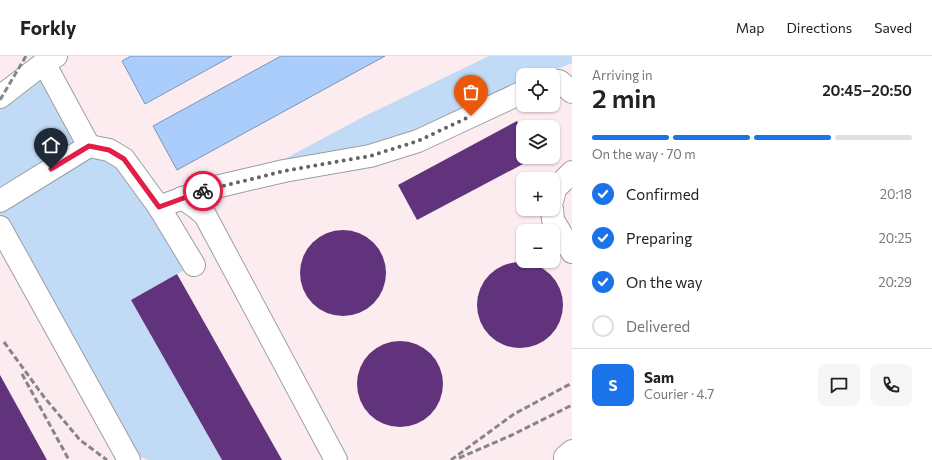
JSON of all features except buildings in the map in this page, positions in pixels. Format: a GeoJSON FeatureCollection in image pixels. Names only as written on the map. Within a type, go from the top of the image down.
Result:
{"type":"FeatureCollection","features":[{"type":"Feature","properties":{"kind":"lane"},"geometry":{"type":"LineString","coordinates":[[0,98],[50,59],[89,146]]}},
{"type":"Feature","properties":{"kind":"lane"},"geometry":{"type":"LineString","coordinates":[[560,82],[572,92]]}},
{"type":"Feature","properties":{"kind":"lane"},"geometry":{"type":"LineString","coordinates":[[159,207],[207,189],[284,171],[370,156],[391,150],[418,141],[516,95]]}},
{"type":"Feature","properties":{"kind":"lane"},"geometry":{"type":"LineString","coordinates":[[0,201],[89,146],[109,150],[124,159],[159,207],[194,265]]}},
{"type":"Feature","properties":{"kind":"lane"},"geometry":{"type":"LineString","coordinates":[[560,184],[572,172]]}},
{"type":"Feature","properties":{"kind":"lane"},"geometry":{"type":"LineString","coordinates":[[182,198],[205,215],[336,460]]}},
{"type":"Feature","properties":{"kind":"lane"},"geometry":{"type":"LineString","coordinates":[[553,216],[553,220],[572,252]]}},
{"type":"Feature","properties":{"kind":"lane"},"geometry":{"type":"LineString","coordinates":[[0,227],[129,460]]}},
{"type":"Feature","properties":{"kind":"lane"},"geometry":{"type":"LineString","coordinates":[[565,460],[565,457],[572,451]]}},
{"type":"Feature","properties":{"kind":"shaded area"},"geometry":{"type":"Polygon","coordinates":[[[0,56],[572,56],[572,460],[0,460],[0,56]]]}},
{"type":"Feature","properties":{"kind":"shaded area"},"geometry":{"type":"Polygon","coordinates":[[[131,56],[232,56],[145,104],[122,61],[131,56]]]}},
{"type":"Feature","properties":{"kind":"shaded area"},"geometry":{"type":"Polygon","coordinates":[[[281,56],[385,56],[177,170],[153,126],[281,56]]]}},
{"type":"Feature","properties":{"kind":"shaded area"},"geometry":{"type":"Polygon","coordinates":[[[489,56],[572,56],[572,63],[560,68],[516,68],[516,87],[416,134],[367,150],[279,162],[363,117],[489,56]]]}},
{"type":"Feature","properties":{"kind":"shaded area"},"geometry":{"type":"Polygon","coordinates":[[[44,63],[89,146],[119,156],[186,270],[131,300],[222,460],[148,460],[124,450],[0,227],[0,98],[44,63]]]}},
{"type":"Feature","properties":{"kind":"railway"},"geometry":{"type":"LineString","coordinates":[[0,100],[26,56]]}},
{"type":"Feature","properties":{"kind":"railway"},"geometry":{"type":"LineString","coordinates":[[4,342],[44,397],[80,440],[107,460]]}},
{"type":"Feature","properties":{"kind":"railway"},"geometry":{"type":"LineString","coordinates":[[22,374],[69,460]]}},
{"type":"Feature","properties":{"kind":"railway"},"geometry":{"type":"LineString","coordinates":[[451,460],[514,414],[572,383]]}},
{"type":"Feature","properties":{"kind":"railway"},"geometry":{"type":"LineString","coordinates":[[459,458],[512,435],[572,405]]}},
{"type":"Feature","properties":{"kind":"way so far"},"geometry":{"type":"LineString","coordinates":[[203,191],[284,171],[370,156],[418,141],[471,116]]}},
{"type":"Feature","properties":{"kind":"route"},"geometry":{"type":"LineString","coordinates":[[51,169],[89,146],[109,150],[124,159],[159,207],[203,191]]}}]}
